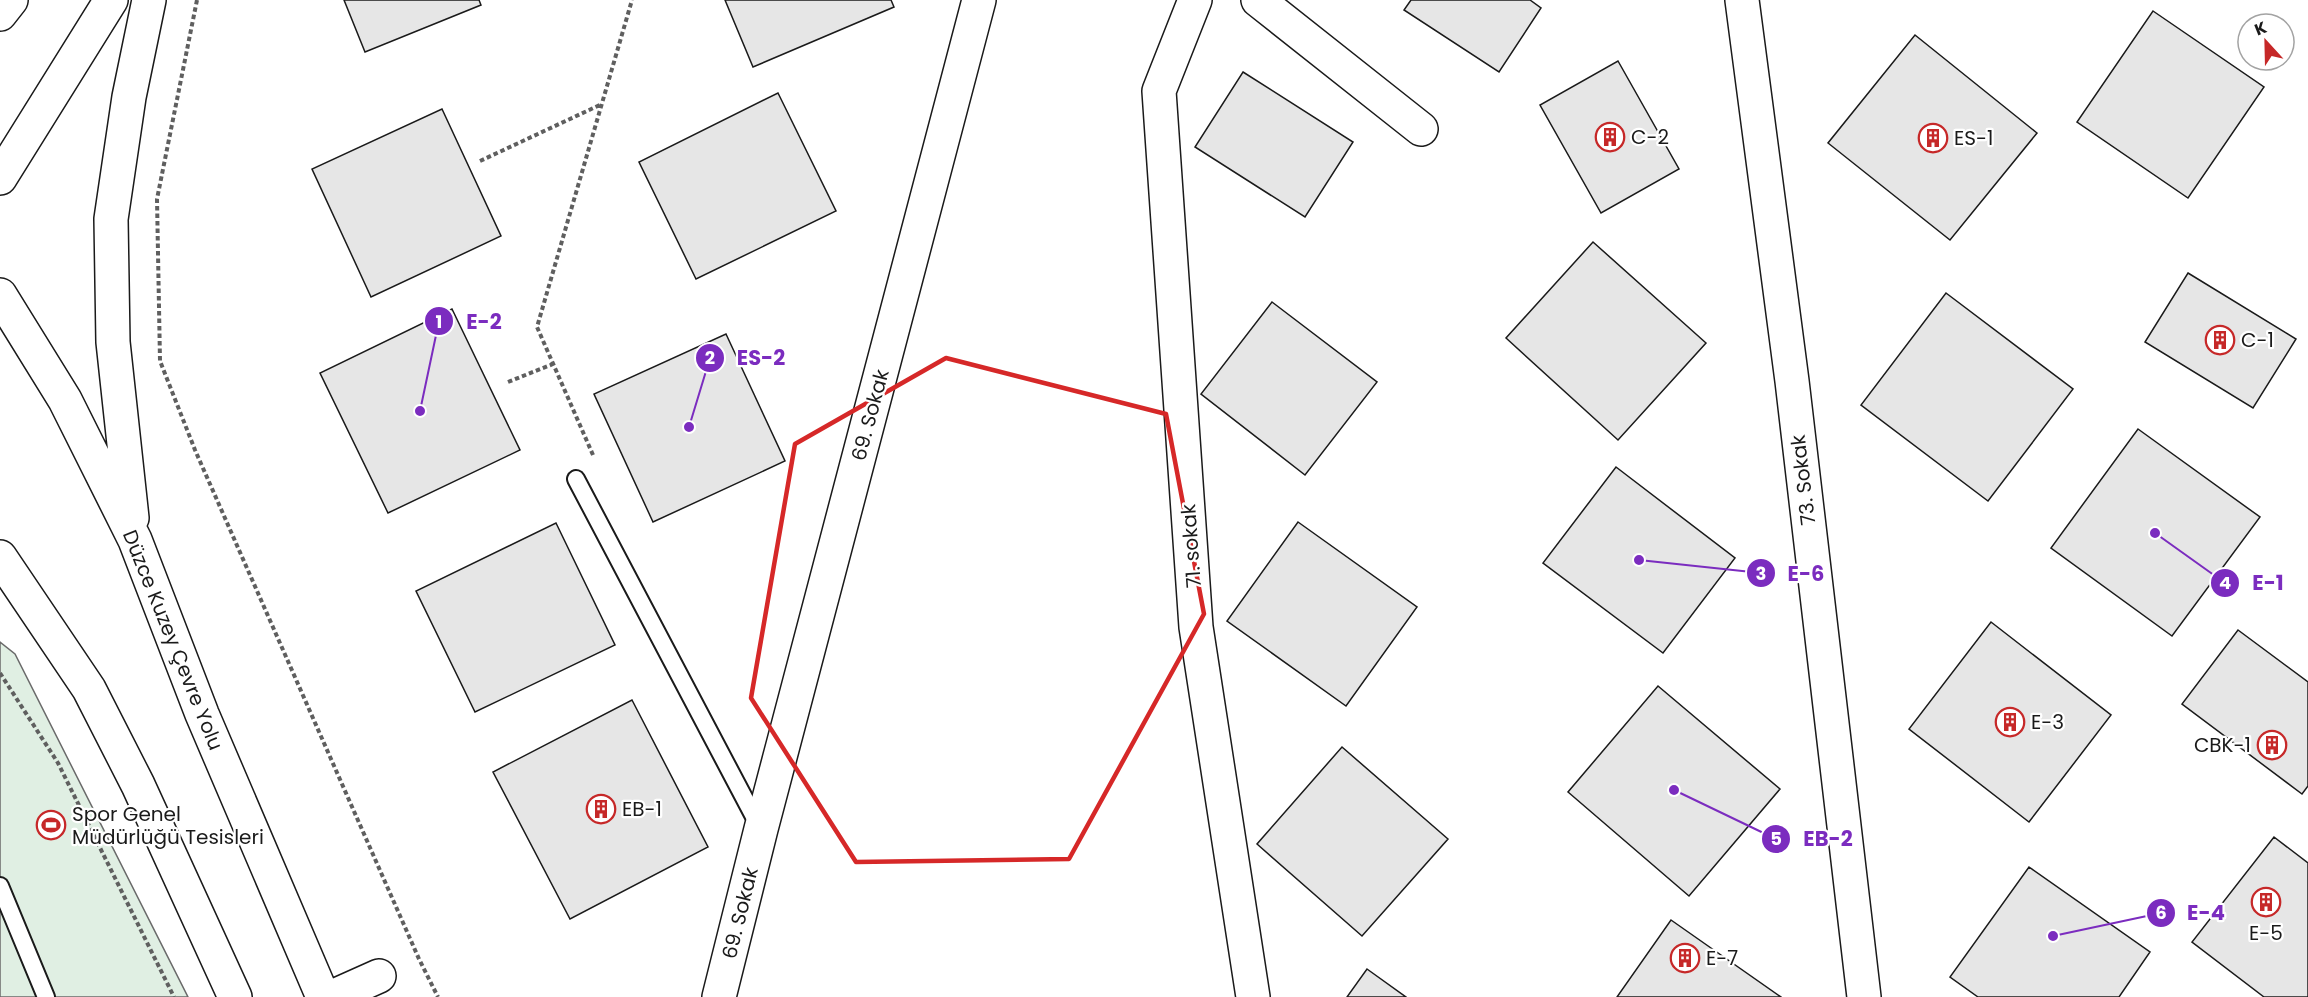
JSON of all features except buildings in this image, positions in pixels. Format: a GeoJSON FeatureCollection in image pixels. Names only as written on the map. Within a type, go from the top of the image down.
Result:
{"type":"FeatureCollection","features":[{"type":"Feature","properties":{"kind":"main road"},"geometry":{"type":"LineString","coordinates":[[0,14],[11,0]]}},
{"type":"Feature","properties":{"kind":"main road"},"geometry":{"type":"LineString","coordinates":[[0,178],[111,0]]}},
{"type":"Feature","properties":{"kind":"main road"},"geometry":{"type":"LineString","coordinates":[[135,540],[113,342],[111,219],[129,97],[149,0]]}},
{"type":"Feature","properties":{"kind":"main road","name":"69. Sokak"},"geometry":{"type":"LineString","coordinates":[[719,997],[761,829],[980,0]]}},
{"type":"Feature","properties":{"kind":"main road","name":"71. sokak"},"geometry":{"type":"LineString","coordinates":[[1195,0],[1159,91],[1196,627],[1253,997]]}},
{"type":"Feature","properties":{"kind":"main road"},"geometry":{"type":"LineString","coordinates":[[1258,0],[1421,129]]}},
{"type":"Feature","properties":{"kind":"main road","name":"73. Sokak"},"geometry":{"type":"LineString","coordinates":[[1742,0],[1793,393],[1864,997]]}},
{"type":"Feature","properties":{"kind":"main road","name":"Düzce Kuzey Çevre Yolu"},"geometry":{"type":"LineString","coordinates":[[0,295],[65,400],[135,540],[202,714],[323,997]]}},
{"type":"Feature","properties":{"kind":"main road"},"geometry":{"type":"LineString","coordinates":[[0,557],[89,689],[138,785],[235,997]]}},
{"type":"Feature","properties":{"kind":"main road"},"geometry":{"type":"LineString","coordinates":[[332,997],[380,976]]}},
{"type":"Feature","properties":{"kind":"lane"},"geometry":{"type":"LineString","coordinates":[[576,479],[761,829]]}},
{"type":"Feature","properties":{"kind":"lane"},"geometry":{"type":"LineString","coordinates":[[0,886],[46,997]]}},
{"type":"Feature","properties":{"kind":"path"},"geometry":{"type":"LineString","coordinates":[[197,0],[157,200],[160,361],[205,471],[438,997]]}},
{"type":"Feature","properties":{"kind":"path"},"geometry":{"type":"LineString","coordinates":[[576,479],[597,467],[537,327],[632,0]]}},
{"type":"Feature","properties":{"kind":"path"},"geometry":{"type":"LineString","coordinates":[[480,161],[602,104]]}},
{"type":"Feature","properties":{"kind":"path"},"geometry":{"type":"LineString","coordinates":[[508,382],[553,364]]}},
{"type":"Feature","properties":{"kind":"path"},"geometry":{"type":"LineString","coordinates":[[0,673],[58,763],[174,997]]}},
{"type":"Feature","properties":{"kind":"highlighted area"},"geometry":{"type":"Polygon","coordinates":[[[946,358],[1166,414],[1204,614],[1069,859],[856,862],[751,698],[795,444],[946,358]]]}},
{"type":"Feature","properties":{"kind":"green space","name":"Spor Genel Müdürlüğü Tesisleri"},"geometry":{"type":"Polygon","coordinates":[[[0,642],[15,654],[188,997],[0,997],[0,642]]]}},
{"type":"Feature","properties":{"kind":"place","name":"C-2"},"geometry":{"type":"Point","coordinates":[1610,137]}},
{"type":"Feature","properties":{"kind":"place","name":"ES-1"},"geometry":{"type":"Point","coordinates":[1933,138]}},
{"type":"Feature","properties":{"kind":"place","name":"C-1"},"geometry":{"type":"Point","coordinates":[2220,340]}},
{"type":"Feature","properties":{"kind":"place","name":"E-2"},"geometry":{"type":"Point","coordinates":[420,411]}},
{"type":"Feature","properties":{"kind":"place","name":"ES-2"},"geometry":{"type":"Point","coordinates":[689,427]}},
{"type":"Feature","properties":{"kind":"place","name":"E-1"},"geometry":{"type":"Point","coordinates":[2155,533]}},
{"type":"Feature","properties":{"kind":"place","name":"E-6"},"geometry":{"type":"Point","coordinates":[1639,560]}},
{"type":"Feature","properties":{"kind":"place","name":"E-3"},"geometry":{"type":"Point","coordinates":[2010,722]}},
{"type":"Feature","properties":{"kind":"place","name":"CBK-1"},"geometry":{"type":"Point","coordinates":[2272,745]}},
{"type":"Feature","properties":{"kind":"place","name":"EB-2"},"geometry":{"type":"Point","coordinates":[1674,790]}},
{"type":"Feature","properties":{"kind":"place","name":"EB-1"},"geometry":{"type":"Point","coordinates":[601,809]}},
{"type":"Feature","properties":{"kind":"place","name":"Spor Genel Müdürlüğü Tesisleri"},"geometry":{"type":"Point","coordinates":[51,825]}},
{"type":"Feature","properties":{"kind":"place","name":"E-5"},"geometry":{"type":"Point","coordinates":[2266,902]}},
{"type":"Feature","properties":{"kind":"place","name":"E-4"},"geometry":{"type":"Point","coordinates":[2053,936]}},
{"type":"Feature","properties":{"kind":"place","name":"E-7"},"geometry":{"type":"Point","coordinates":[1685,958]}}]}
